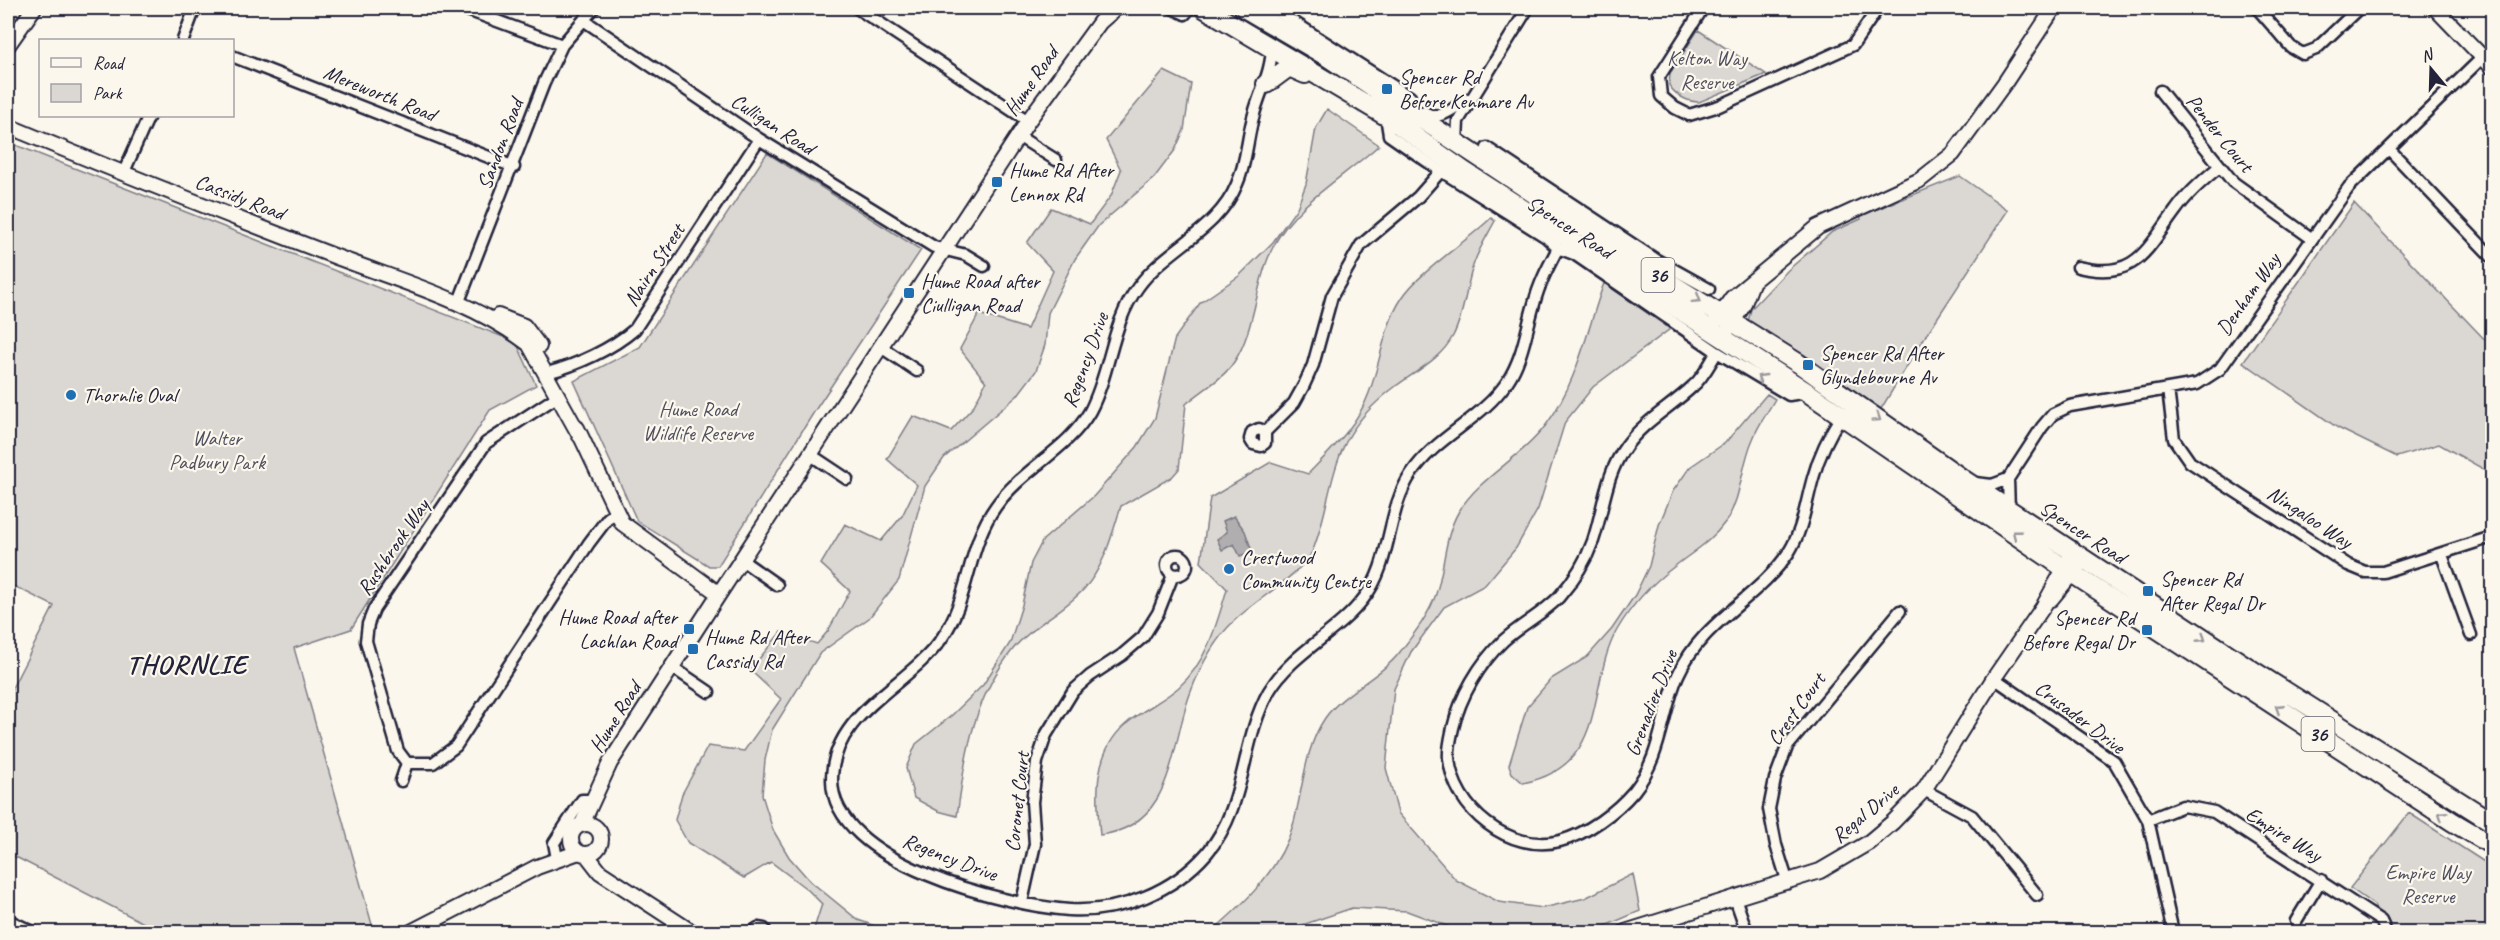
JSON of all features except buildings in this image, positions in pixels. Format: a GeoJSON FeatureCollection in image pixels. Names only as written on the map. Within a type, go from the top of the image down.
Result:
{"type":"FeatureCollection","features":[{"type":"Feature","properties":{"kind":"main road","name":"Spencer Road"},"geometry":{"type":"LineString","coordinates":[[1204,8],[1280,57],[1369,106],[1396,105]]}},
{"type":"Feature","properties":{"kind":"main road"},"geometry":{"type":"LineString","coordinates":[[1233,8],[1276,33],[1285,44],[1266,84]]}},
{"type":"Feature","properties":{"kind":"main road","name":"Spencer Road"},"geometry":{"type":"LineString","coordinates":[[1244,8],[1354,68],[1396,105],[1457,142],[1504,175],[1655,266],[1727,318],[1852,400],[2008,511],[2145,621],[2393,783],[2493,845]]}},
{"type":"Feature","properties":{"kind":"main road"},"geometry":{"type":"LineString","coordinates":[[1354,68],[1348,84],[1434,141],[1443,165]]}},
{"type":"Feature","properties":{"kind":"main road","name":"Spencer Road"},"geometry":{"type":"LineString","coordinates":[[1396,105],[1443,165],[1716,340],[1807,392],[1975,508],[2073,564],[2115,580],[2358,739],[2489,818]]}},
{"type":"Feature","properties":{"kind":"main road"},"geometry":{"type":"LineString","coordinates":[[1906,439],[1899,441],[1899,446],[1969,496],[1975,508]]}},
{"type":"Feature","properties":{"kind":"main road"},"geometry":{"type":"LineString","coordinates":[[2115,580],[2113,586],[2138,606],[2145,621]]}},
{"type":"Feature","properties":{"kind":"main road"},"geometry":{"type":"LineString","coordinates":[[2358,739],[2394,771],[2393,783]]}},
{"type":"Feature","properties":{"kind":"street"},"geometry":{"type":"LineString","coordinates":[[8,45],[34,8]]}},
{"type":"Feature","properties":{"kind":"street"},"geometry":{"type":"LineString","coordinates":[[187,39],[195,8]]}},
{"type":"Feature","properties":{"kind":"street"},"geometry":{"type":"LineString","coordinates":[[462,8],[562,45]]}},
{"type":"Feature","properties":{"kind":"street","name":"Sandon Road"},"geometry":{"type":"LineString","coordinates":[[459,304],[514,167],[544,83],[562,45],[594,8]]}},
{"type":"Feature","properties":{"kind":"street"},"geometry":{"type":"LineString","coordinates":[[857,8],[1028,121]]}},
{"type":"Feature","properties":{"kind":"street"},"geometry":{"type":"LineString","coordinates":[[1172,8],[1185,14],[1190,8]]}},
{"type":"Feature","properties":{"kind":"street","name":"Spencer Road"},"geometry":{"type":"LineString","coordinates":[[1272,8],[1354,68]]}},
{"type":"Feature","properties":{"kind":"street"},"geometry":{"type":"LineString","coordinates":[[1457,142],[1458,121],[1470,97],[1528,8]]}},
{"type":"Feature","properties":{"kind":"street"},"geometry":{"type":"LineString","coordinates":[[1703,8],[1659,77],[1661,96],[1675,108],[1689,115],[1719,106],[1853,45],[1878,8]]}},
{"type":"Feature","properties":{"kind":"street"},"geometry":{"type":"LineString","coordinates":[[1716,340],[1727,318],[1732,298],[1818,227],[1920,180],[1953,154],[2006,81],[2054,8]]}},
{"type":"Feature","properties":{"kind":"street"},"geometry":{"type":"LineString","coordinates":[[2257,8],[2291,47],[2303,54],[2316,49],[2359,8]]}},
{"type":"Feature","properties":{"kind":"street"},"geometry":{"type":"LineString","coordinates":[[2435,8],[2488,62]]}},
{"type":"Feature","properties":{"kind":"street","name":"Hume Road"},"geometry":{"type":"LineString","coordinates":[[579,849],[574,829],[589,826],[594,796],[610,763],[1018,136],[1110,12]]}},
{"type":"Feature","properties":{"kind":"street","name":"Culligan Road"},"geometry":{"type":"LineString","coordinates":[[585,21],[759,139],[934,247],[946,249]]}},
{"type":"Feature","properties":{"kind":"street","name":"Mereworth Road"},"geometry":{"type":"LineString","coordinates":[[234,57],[514,167]]}},
{"type":"Feature","properties":{"kind":"street","name":"Regency Drive"},"geometry":{"type":"LineString","coordinates":[[1280,57],[1272,63],[1252,117],[1239,178],[1226,204],[1197,235],[1154,268],[1138,286],[1116,328],[1106,370],[1089,412],[1065,441],[1011,488],[983,526],[975,546],[957,611],[947,631],[917,667],[879,695],[862,713],[839,748],[834,766],[834,794],[847,820],[867,841],[891,857],[917,869],[1022,902],[1051,908],[1091,911],[1127,904],[1155,893],[1175,880],[1206,853],[1223,830],[1236,802],[1253,725],[1273,684],[1294,660],[1349,615],[1368,594],[1382,560],[1400,496],[1412,473],[1431,451],[1475,417],[1504,387],[1521,354],[1543,274],[1558,248]]}},
{"type":"Feature","properties":{"kind":"street","name":"Denham Way"},"geometry":{"type":"LineString","coordinates":[[2008,479],[2053,414],[2070,406],[2197,384],[2220,369],[2349,187],[2488,62]]}},
{"type":"Feature","properties":{"kind":"street","name":"Pender Court"},"geometry":{"type":"LineString","coordinates":[[2160,91],[2219,167],[2247,194],[2312,238]]}},
{"type":"Feature","properties":{"kind":"street"},"geometry":{"type":"LineString","coordinates":[[1396,105],[1410,103],[1432,117],[1441,116],[1470,97]]}},
{"type":"Feature","properties":{"kind":"street"},"geometry":{"type":"LineString","coordinates":[[123,174],[149,117]]}},
{"type":"Feature","properties":{"kind":"street","name":"Cassidy Road"},"geometry":{"type":"LineString","coordinates":[[8,126],[123,174],[459,304],[524,326],[532,335],[615,513],[631,531],[721,591]]}},
{"type":"Feature","properties":{"kind":"street","name":"Hume Road"},"geometry":{"type":"LineString","coordinates":[[1018,136],[1056,160]]}},
{"type":"Feature","properties":{"kind":"street","name":"Nairn Street"},"geometry":{"type":"LineString","coordinates":[[550,372],[585,359],[625,338],[635,329],[759,139]]}},
{"type":"Feature","properties":{"kind":"street","name":"Spencer Road"},"geometry":{"type":"LineString","coordinates":[[1487,148],[1523,171],[1655,266],[1709,289]]}},
{"type":"Feature","properties":{"kind":"street"},"geometry":{"type":"LineString","coordinates":[[2389,149],[2493,257]]}},
{"type":"Feature","properties":{"kind":"street"},"geometry":{"type":"LineString","coordinates":[[1266,432],[1293,403],[1304,385],[1313,365],[1332,296],[1361,245],[1418,196],[1443,165]]}},
{"type":"Feature","properties":{"kind":"street","name":"Spencer Road"},"geometry":{"type":"LineString","coordinates":[[1443,165],[1546,237],[1558,248],[1574,254],[1716,340]]}},
{"type":"Feature","properties":{"kind":"street"},"geometry":{"type":"LineString","coordinates":[[2078,267],[2100,272],[2135,264],[2145,255],[2186,197],[2219,167]]}},
{"type":"Feature","properties":{"kind":"street","name":"Spencer Road"},"geometry":{"type":"LineString","coordinates":[[1504,175],[1523,171]]}},
{"type":"Feature","properties":{"kind":"street"},"geometry":{"type":"LineString","coordinates":[[946,249],[966,255],[984,266]]}},
{"type":"Feature","properties":{"kind":"street","name":"Grenadier Drive"},"geometry":{"type":"LineString","coordinates":[[1716,340],[1696,384],[1643,426],[1626,445],[1605,486],[1593,541],[1584,561],[1558,597],[1501,643],[1466,689],[1453,728],[1449,758],[1454,778],[1465,800],[1498,832],[1524,842],[1560,842],[1594,825],[1634,790],[1651,763],[1678,675],[1692,648],[1712,624],[1772,576],[1792,548],[1825,444],[1852,400]]}},
{"type":"Feature","properties":{"kind":"street"},"geometry":{"type":"LineString","coordinates":[[881,348],[917,371]]}},
{"type":"Feature","properties":{"kind":"street","name":"Cassidy Road"},"geometry":{"type":"LineString","coordinates":[[550,372],[558,396],[580,436]]}},
{"type":"Feature","properties":{"kind":"street","name":"Ningaloo Way"},"geometry":{"type":"LineString","coordinates":[[2168,389],[2174,439],[2190,462],[2348,566],[2366,572],[2383,572],[2493,537]]}},
{"type":"Feature","properties":{"kind":"street","name":"Rushbrook Way"},"geometry":{"type":"LineString","coordinates":[[407,763],[398,751],[366,641],[368,624],[374,609],[486,443],[558,396]]}},
{"type":"Feature","properties":{"kind":"street"},"geometry":{"type":"LineString","coordinates":[[811,455],[847,479]]}},
{"type":"Feature","properties":{"kind":"street"},"geometry":{"type":"LineString","coordinates":[[1967,482],[1992,485],[2008,479],[2008,511]]}},
{"type":"Feature","properties":{"kind":"street"},"geometry":{"type":"LineString","coordinates":[[401,781],[407,763],[433,763],[456,746],[589,543],[608,518],[615,513]]}},
{"type":"Feature","properties":{"kind":"street"},"geometry":{"type":"LineString","coordinates":[[2442,555],[2471,635]]}},
{"type":"Feature","properties":{"kind":"street"},"geometry":{"type":"LineString","coordinates":[[743,561],[777,585]]}},
{"type":"Feature","properties":{"kind":"street","name":"Regal Drive"},"geometry":{"type":"LineString","coordinates":[[1625,933],[1788,883],[1842,861],[1868,843],[1893,822],[1924,790],[1994,678],[2073,564]]}},
{"type":"Feature","properties":{"kind":"street","name":"Coronet Court"},"geometry":{"type":"LineString","coordinates":[[1022,902],[1035,844],[1032,802],[1036,762],[1046,735],[1073,691],[1143,637],[1158,613],[1173,575]]}},
{"type":"Feature","properties":{"kind":"street","name":"Crest Court"},"geometry":{"type":"LineString","coordinates":[[1788,883],[1776,845],[1769,809],[1775,779],[1786,747],[1900,611]]}},
{"type":"Feature","properties":{"kind":"street"},"geometry":{"type":"LineString","coordinates":[[672,667],[709,692]]}},
{"type":"Feature","properties":{"kind":"street","name":"Crusader Drive"},"geometry":{"type":"LineString","coordinates":[[1994,678],[2114,761],[2148,820],[2173,933]]}},
{"type":"Feature","properties":{"kind":"street"},"geometry":{"type":"LineString","coordinates":[[1924,790],[1972,816],[2037,895]]}},
{"type":"Feature","properties":{"kind":"street"},"geometry":{"type":"LineString","coordinates":[[556,853],[554,843],[582,800],[594,796]]}},
{"type":"Feature","properties":{"kind":"street","name":"Empire Way"},"geometry":{"type":"LineString","coordinates":[[2148,820],[2183,806],[2214,812],[2381,921],[2386,933]]}},
{"type":"Feature","properties":{"kind":"street"},"geometry":{"type":"LineString","coordinates":[[589,826],[600,836],[604,866],[611,879]]}},
{"type":"Feature","properties":{"kind":"street","name":"Hume Road"},"geometry":{"type":"LineString","coordinates":[[537,867],[556,853],[579,849],[594,851],[600,845]]}},
{"type":"Feature","properties":{"kind":"street"},"geometry":{"type":"LineString","coordinates":[[579,849],[600,872],[692,933]]}},
{"type":"Feature","properties":{"kind":"street","name":"Hume Road"},"geometry":{"type":"LineString","coordinates":[[411,933],[537,867],[579,849]]}},
{"type":"Feature","properties":{"kind":"street"},"geometry":{"type":"LineString","coordinates":[[2296,921],[2320,880]]}},
{"type":"Feature","properties":{"kind":"street"},"geometry":{"type":"LineString","coordinates":[[1735,898],[1747,933]]}},
{"type":"Feature","properties":{"kind":"street"},"geometry":{"type":"LineString","coordinates":[[8,920],[33,933]]}},
{"type":"Feature","properties":{"kind":"street"},"geometry":{"type":"LineString","coordinates":[[752,933],[758,928],[764,929],[766,933]]}},
{"type":"Feature","properties":{"kind":"green space","name":"Kelton Way Reserve"},"geometry":{"type":"Polygon","coordinates":[[[1698,30],[1766,74],[1699,102],[1682,97],[1669,85],[1670,74],[1698,30]]]}},
{"type":"Feature","properties":{"kind":"green space"},"geometry":{"type":"Polygon","coordinates":[[[1164,71],[1191,84],[1184,130],[1175,150],[1154,178],[1099,225],[1075,259],[1048,313],[1045,345],[1036,371],[1017,396],[944,458],[925,486],[899,580],[869,618],[820,653],[772,730],[765,760],[762,795],[773,830],[789,857],[810,881],[858,920],[892,932],[813,932],[822,904],[808,890],[771,862],[744,878],[688,843],[675,820],[682,794],[708,746],[744,751],[781,699],[750,670],[781,632],[817,644],[828,631],[850,591],[821,564],[845,524],[881,541],[902,516],[917,485],[887,459],[913,416],[951,431],[973,407],[986,382],[960,349],[979,314],[1027,329],[1053,271],[1027,243],[1051,208],[1090,224],[1111,196],[1121,170],[1106,140],[1164,71]]]}},
{"type":"Feature","properties":{"kind":"green space"},"geometry":{"type":"Polygon","coordinates":[[[1327,109],[1379,145],[1308,203],[1295,216],[1274,245],[1263,274],[1247,335],[1234,362],[1212,384],[1186,404],[1179,469],[1172,477],[1121,506],[1107,549],[1091,580],[1076,597],[1030,632],[1014,648],[1000,668],[989,687],[973,728],[957,816],[938,811],[914,798],[906,768],[916,744],[951,716],[983,685],[1010,643],[1022,605],[1031,563],[1043,540],[1094,496],[1137,447],[1155,418],[1175,338],[1200,303],[1239,276],[1273,242],[1297,208],[1306,184],[1316,128],[1327,109]]]}},
{"type":"Feature","properties":{"kind":"green space","name":"Walter Padbury Park"},"geometry":{"type":"Polygon","coordinates":[[[8,142],[516,342],[536,385],[490,410],[351,629],[294,648],[373,928],[364,932],[161,932],[8,853],[8,696],[54,606],[8,583],[8,142]]]}},
{"type":"Feature","properties":{"kind":"green space","name":"Hume Road Wildlife Reserve"},"geometry":{"type":"Polygon","coordinates":[[[767,153],[921,250],[814,412],[718,566],[709,566],[637,521],[574,381],[640,347],[767,153]]]}},
{"type":"Feature","properties":{"kind":"green space"},"geometry":{"type":"Polygon","coordinates":[[[1960,176],[2008,210],[1881,409],[1823,376],[1748,322],[1751,309],[1788,270],[1832,232],[1861,219],[1860,216],[1960,176]]]}},
{"type":"Feature","properties":{"kind":"green space"},"geometry":{"type":"Polygon","coordinates":[[[2354,203],[2492,347],[2492,474],[2439,444],[2397,457],[2338,428],[2243,362],[2354,203]]]}},
{"type":"Feature","properties":{"kind":"green space"},"geometry":{"type":"Polygon","coordinates":[[[1491,218],[1495,221],[1475,260],[1460,319],[1448,344],[1435,358],[1381,398],[1355,427],[1340,457],[1312,552],[1298,569],[1242,613],[1213,646],[1190,694],[1172,760],[1156,801],[1142,817],[1124,829],[1100,835],[1099,775],[1107,748],[1126,724],[1173,692],[1189,677],[1204,654],[1219,615],[1227,589],[1201,562],[1210,498],[1271,462],[1308,474],[1343,436],[1364,405],[1391,321],[1409,288],[1491,218]]]}},
{"type":"Feature","properties":{"kind":"green space"},"geometry":{"type":"Polygon","coordinates":[[[1604,283],[1670,329],[1593,387],[1565,422],[1538,509],[1516,548],[1485,585],[1444,607],[1411,652],[1394,689],[1386,768],[1398,813],[1456,880],[1499,902],[1543,908],[1585,898],[1633,874],[1640,911],[1591,932],[1463,932],[1407,911],[1352,908],[1282,932],[1211,932],[1261,883],[1280,855],[1294,822],[1313,742],[1325,718],[1342,700],[1392,661],[1425,617],[1436,594],[1450,531],[1459,511],[1478,487],[1536,437],[1557,409],[1580,356],[1604,283]]]}},
{"type":"Feature","properties":{"kind":"green space"},"geometry":{"type":"Polygon","coordinates":[[[1767,394],[1775,399],[1753,439],[1735,502],[1726,521],[1708,541],[1650,587],[1617,630],[1601,675],[1591,721],[1583,742],[1570,760],[1551,774],[1523,783],[1512,773],[1509,765],[1527,707],[1551,679],[1587,657],[1612,629],[1635,595],[1649,566],[1659,525],[1673,491],[1690,467],[1725,443],[1767,394]]]}},
{"type":"Feature","properties":{"kind":"green space","name":"Empire Way Reserve"},"geometry":{"type":"Polygon","coordinates":[[[2409,813],[2492,867],[2492,932],[2388,932],[2374,905],[2350,888],[2409,813]]]}},
{"type":"Feature","properties":{"kind":"shaded area"},"geometry":{"type":"Polygon","coordinates":[[[1234,516],[1245,531],[1252,551],[1240,556],[1234,544],[1222,550],[1217,539],[1227,532],[1223,521],[1234,516]]]}},
{"type":"Feature","properties":{"kind":"place","name":"Spencer Rd Before Kenmare Av"},"geometry":{"type":"Point","coordinates":[1387,89]}},
{"type":"Feature","properties":{"kind":"place","name":"Hume Rd After Lennox Rd"},"geometry":{"type":"Point","coordinates":[997,182]}},
{"type":"Feature","properties":{"kind":"place","name":"Hume Road after Ciulligan Road"},"geometry":{"type":"Point","coordinates":[909,293]}},
{"type":"Feature","properties":{"kind":"place","name":"Spencer Rd After Glyndebourne Av"},"geometry":{"type":"Point","coordinates":[1808,365]}},
{"type":"Feature","properties":{"kind":"place","name":"Thornlie Oval"},"geometry":{"type":"Point","coordinates":[71,395]}},
{"type":"Feature","properties":{"kind":"place","name":"Crestwood Community Centre"},"geometry":{"type":"Point","coordinates":[1229,569]}},
{"type":"Feature","properties":{"kind":"place","name":"Spencer Rd After Regal Dr"},"geometry":{"type":"Point","coordinates":[2148,591]}},
{"type":"Feature","properties":{"kind":"place","name":"Hume Road after Lachlan Road"},"geometry":{"type":"Point","coordinates":[689,629]}},
{"type":"Feature","properties":{"kind":"place","name":"Spencer Rd Before Regal Dr"},"geometry":{"type":"Point","coordinates":[2147,630]}},
{"type":"Feature","properties":{"kind":"place","name":"Hume Rd After Cassidy Rd"},"geometry":{"type":"Point","coordinates":[693,649]}},
{"type":"Feature","properties":{"kind":"district","name":"THORNLIE"},"geometry":{"type":"Point","coordinates":[187,664]}}]}
